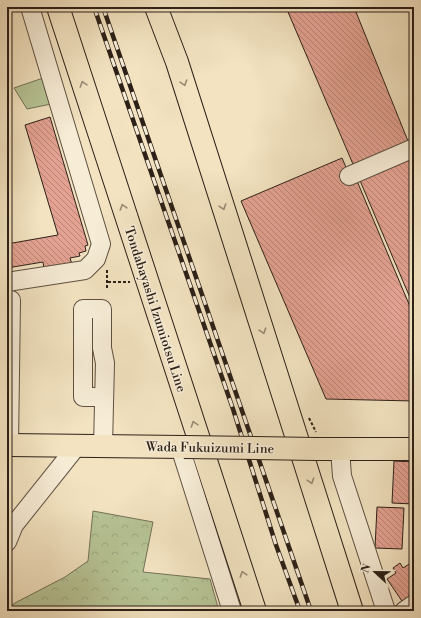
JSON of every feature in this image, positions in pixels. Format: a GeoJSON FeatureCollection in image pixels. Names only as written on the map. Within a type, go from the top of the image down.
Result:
{"type":"FeatureCollection","features":[{"type":"Feature","properties":{"kind":"main road","name":"Tondabayashi Izumiotsu Line"},"geometry":{"type":"LineString","coordinates":[[58,7],[255,611]]}},
{"type":"Feature","properties":{"kind":"main road"},"geometry":{"type":"LineString","coordinates":[[156,7],[177,62]]}},
{"type":"Feature","properties":{"kind":"main road"},"geometry":{"type":"LineString","coordinates":[[161,7],[177,62],[352,611]]}},
{"type":"Feature","properties":{"kind":"main road","name":"Wada Fukuizumi Line"},"geometry":{"type":"LineString","coordinates":[[8,445],[182,447],[317,441],[340,449],[414,449]]}},
{"type":"Feature","properties":{"kind":"street"},"geometry":{"type":"LineString","coordinates":[[8,445],[9,291],[86,270],[96,259],[101,244],[30,7]]}},
{"type":"Feature","properties":{"kind":"street"},"geometry":{"type":"LineString","coordinates":[[349,176],[414,148]]}},
{"type":"Feature","properties":{"kind":"street"},"geometry":{"type":"LineString","coordinates":[[103,446],[104,397]]}},
{"type":"Feature","properties":{"kind":"street"},"geometry":{"type":"LineString","coordinates":[[7,542],[11,525],[77,446]]}},
{"type":"Feature","properties":{"kind":"street"},"geometry":{"type":"LineString","coordinates":[[182,447],[232,611]]}},
{"type":"Feature","properties":{"kind":"street"},"geometry":{"type":"LineString","coordinates":[[340,449],[342,476],[386,611]]}},
{"type":"Feature","properties":{"kind":"street"},"geometry":{"type":"LineString","coordinates":[[404,611],[414,604]]}},
{"type":"Feature","properties":{"kind":"path"},"geometry":{"type":"LineString","coordinates":[[108,282],[137,282]]}},
{"type":"Feature","properties":{"kind":"path"},"geometry":{"type":"LineString","coordinates":[[307,413],[317,441]]}},
{"type":"Feature","properties":{"kind":"green space"},"geometry":{"type":"Polygon","coordinates":[[[43,78],[51,104],[27,109],[14,88],[43,78]]]}},
{"type":"Feature","properties":{"kind":"green space"},"geometry":{"type":"Polygon","coordinates":[[[93,511],[153,522],[143,572],[210,579],[219,611],[11,611],[13,604],[65,577],[88,561],[93,511]]]}},
{"type":"Feature","properties":{"kind":"building"},"geometry":{"type":"Polygon","coordinates":[[[299,7],[354,7],[414,156],[414,307],[288,12],[299,7]]]}},
{"type":"Feature","properties":{"kind":"building"},"geometry":{"type":"Polygon","coordinates":[[[50,117],[88,245],[85,246],[86,251],[79,253],[80,256],[70,258],[72,264],[44,269],[43,262],[7,268],[7,244],[58,235],[25,125],[50,117]]]}},
{"type":"Feature","properties":{"kind":"building"},"geometry":{"type":"Polygon","coordinates":[[[342,158],[353,183],[357,181],[414,316],[414,401],[326,399],[241,201],[342,158]]]}},
{"type":"Feature","properties":{"kind":"building"},"geometry":{"type":"Polygon","coordinates":[[[394,461],[414,462],[414,504],[392,503],[394,461]]]}},
{"type":"Feature","properties":{"kind":"building"},"geometry":{"type":"Polygon","coordinates":[[[377,507],[404,508],[402,549],[375,548],[377,507]]]}},
{"type":"Feature","properties":{"kind":"building"},"geometry":{"type":"Polygon","coordinates":[[[414,561],[414,597],[404,604],[387,579],[396,573],[393,568],[400,563],[403,568],[414,561]]]}},
{"type":"Feature","properties":{"kind":"railway"},"geometry":{"type":"LineString","coordinates":[[94,7],[233,409],[276,545],[300,611]]}},
{"type":"Feature","properties":{"kind":"railway"},"geometry":{"type":"LineString","coordinates":[[103,7],[311,611]]}}]}
